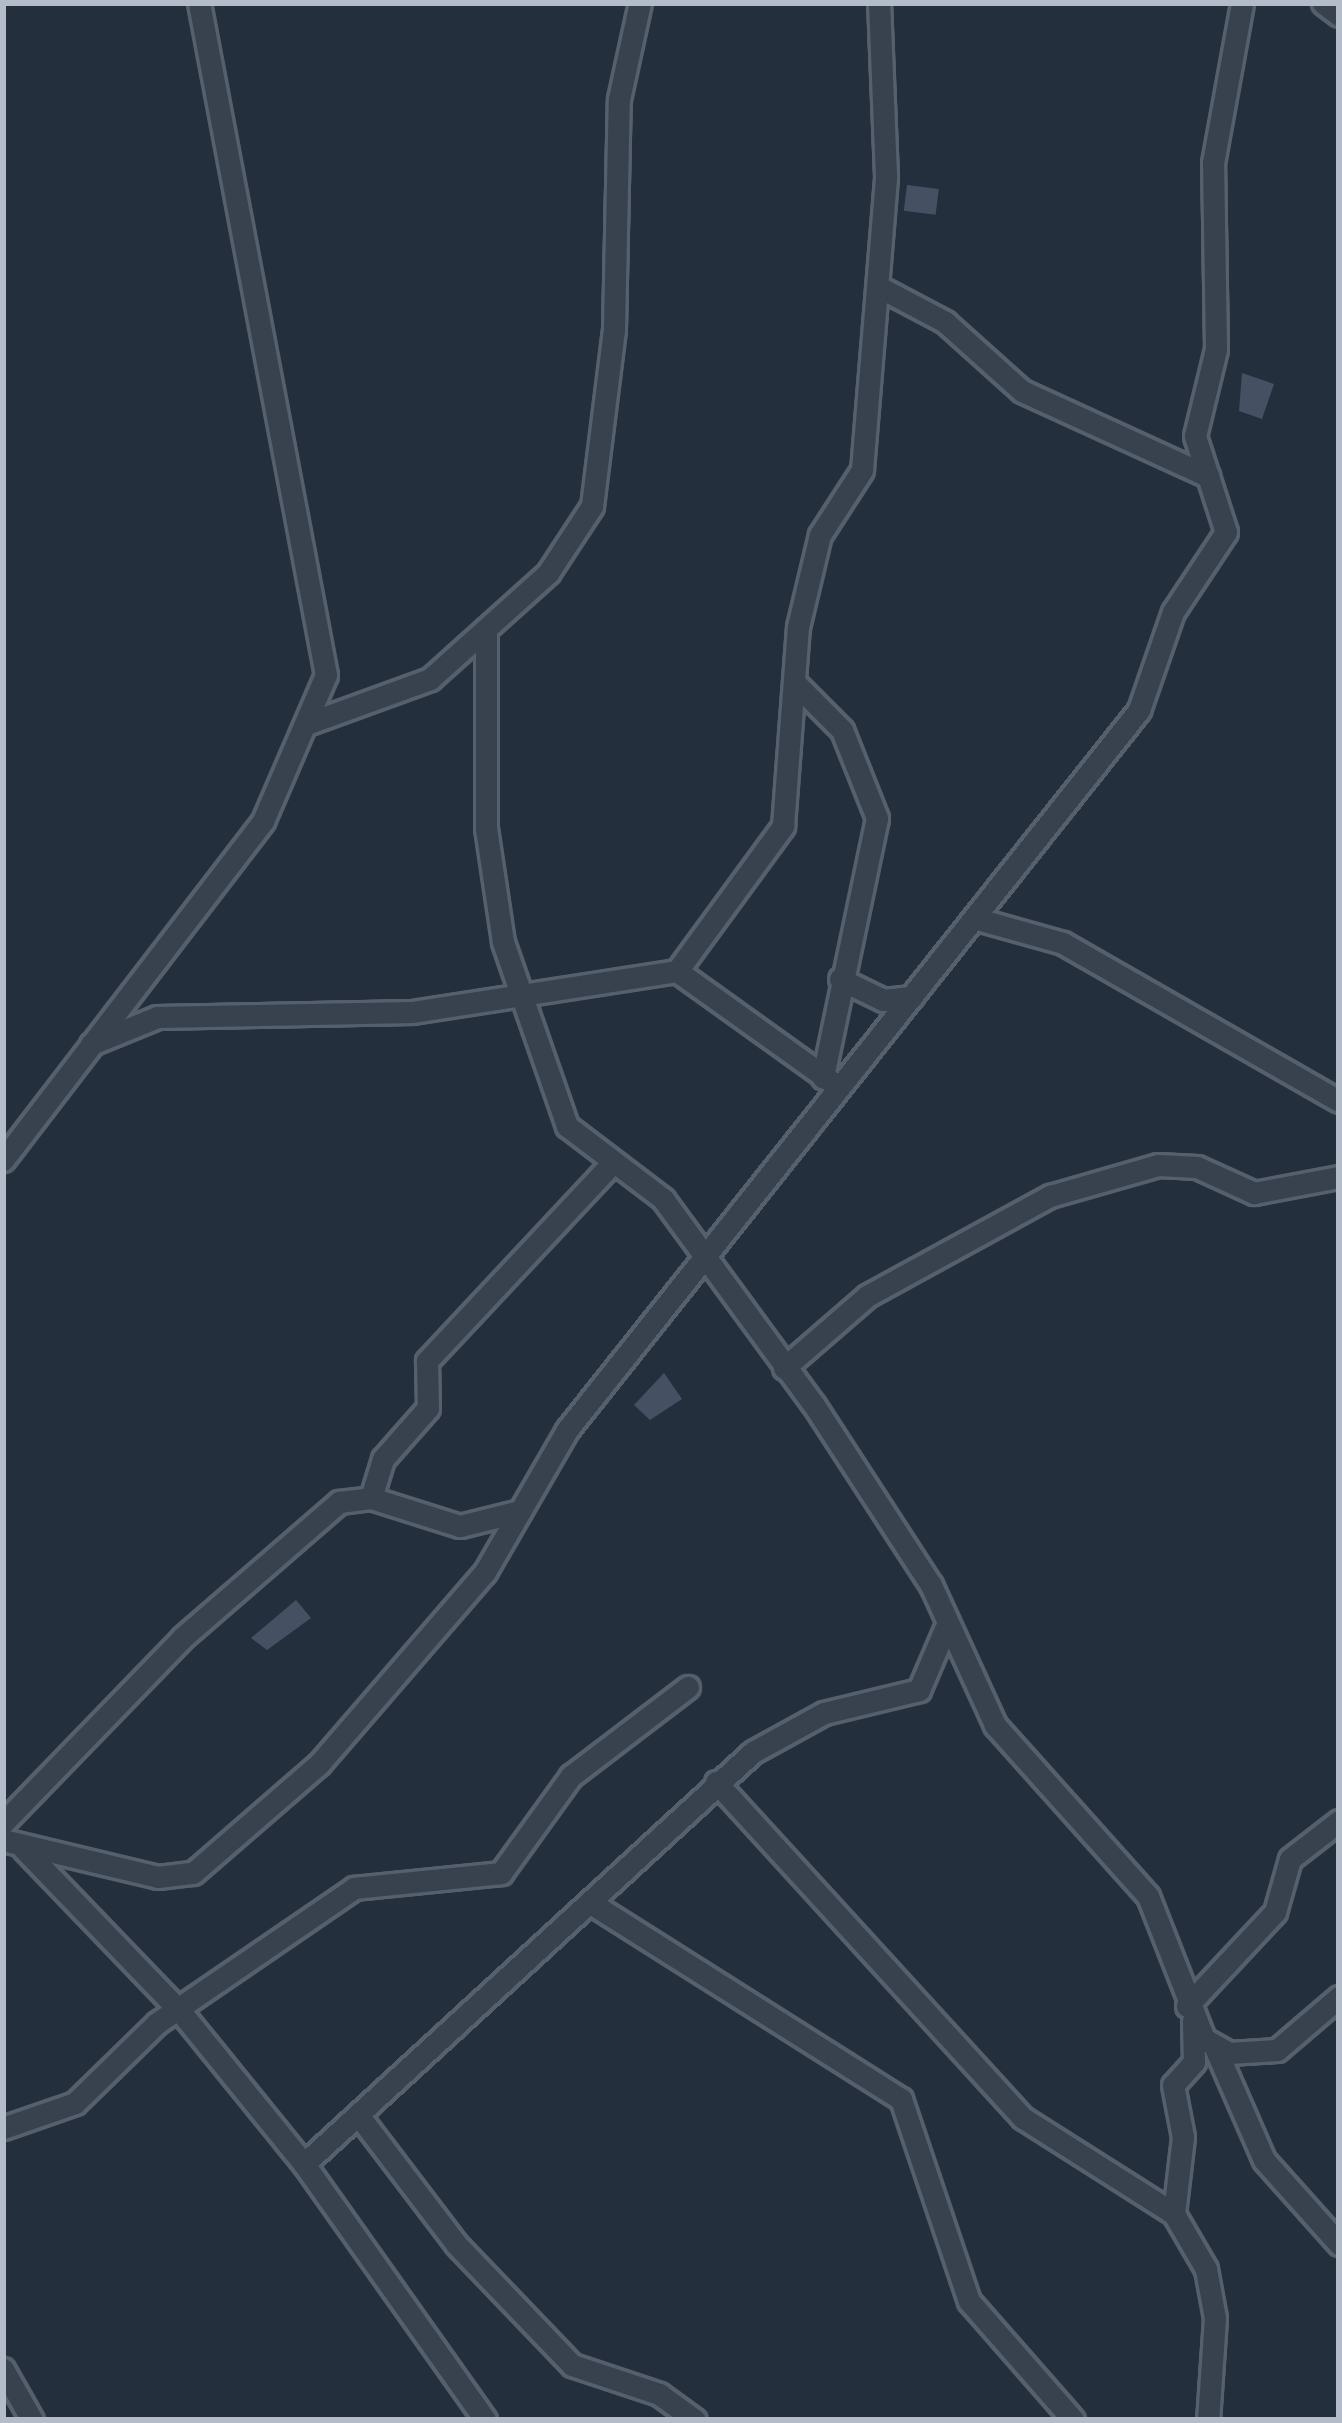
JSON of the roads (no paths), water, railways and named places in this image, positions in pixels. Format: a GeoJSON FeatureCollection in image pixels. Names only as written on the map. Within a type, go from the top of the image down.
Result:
{"type":"FeatureCollection","features":[{"type":"Feature","properties":{"kind":"street"},"geometry":{"type":"LineString","coordinates":[[3,1160],[263,821],[309,724],[326,675],[200,3]]}},
{"type":"Feature","properties":{"kind":"street"},"geometry":{"type":"LineString","coordinates":[[309,724],[411,691],[486,629],[548,572],[603,472],[619,99],[640,3]]}},
{"type":"Feature","properties":{"kind":"street"},"geometry":{"type":"LineString","coordinates":[[677,971],[706,917],[783,826],[794,682],[820,535],[862,470],[879,287],[879,3]]}},
{"type":"Feature","properties":{"kind":"street"},"geometry":{"type":"LineString","coordinates":[[13,1844],[158,1877],[216,1859],[320,1764],[456,1607],[567,1430],[705,1264],[831,1082],[912,997],[977,919],[1146,698],[1173,612],[1226,532],[1195,436],[1216,349],[1213,163],[1242,3]]}},
{"type":"Feature","properties":{"kind":"street"},"geometry":{"type":"LineString","coordinates":[[1324,3],[1339,15]]}},
{"type":"Feature","properties":{"kind":"street"},"geometry":{"type":"LineString","coordinates":[[879,287],[945,322],[1041,402],[1208,476]]}},
{"type":"Feature","properties":{"kind":"street"},"geometry":{"type":"LineString","coordinates":[[486,629],[486,829],[514,1001],[567,1126],[663,1198],[910,1550],[995,1725],[1148,1896],[1190,2013],[1194,2062],[1173,2084],[1183,2137],[1174,2214]]}},
{"type":"Feature","properties":{"kind":"street"},"geometry":{"type":"LineString","coordinates":[[794,682],[842,730],[874,787],[878,832],[840,979],[831,1082]]}},
{"type":"Feature","properties":{"kind":"street"},"geometry":{"type":"LineString","coordinates":[[977,919],[1063,943],[1339,1101]]}},
{"type":"Feature","properties":{"kind":"street"},"geometry":{"type":"LineString","coordinates":[[88,1046],[157,1017],[514,1001],[677,971],[702,979],[831,1082]]}},
{"type":"Feature","properties":{"kind":"street"},"geometry":{"type":"LineString","coordinates":[[840,979],[883,1000],[912,997]]}},
{"type":"Feature","properties":{"kind":"street"},"geometry":{"type":"LineString","coordinates":[[371,1498],[383,1459],[428,1408],[427,1360],[613,1162]]}},
{"type":"Feature","properties":{"kind":"street"},"geometry":{"type":"LineString","coordinates":[[784,1368],[835,1318],[1032,1202],[1158,1165],[1197,1167],[1254,1193],[1339,1177]]}},
{"type":"Feature","properties":{"kind":"street"},"geometry":{"type":"LineString","coordinates":[[3,1823],[272,1557],[339,1502],[371,1498],[460,1526],[520,1511]]}},
{"type":"Feature","properties":{"kind":"street"},"geometry":{"type":"LineString","coordinates":[[304,2164],[489,1990],[597,1907],[716,1782],[810,1720],[919,1690],[945,1628]]}},
{"type":"Feature","properties":{"kind":"street"},"geometry":{"type":"LineString","coordinates":[[3,2128],[75,2103],[180,2011],[354,1888],[501,1873],[571,1776],[688,1687]]}},
{"type":"Feature","properties":{"kind":"street"},"geometry":{"type":"LineString","coordinates":[[716,1782],[1023,2118],[1174,2214],[1206,2269],[1215,2318],[1208,2420]]}},
{"type":"Feature","properties":{"kind":"street"},"geometry":{"type":"LineString","coordinates":[[1190,2013],[1275,1912],[1290,1858],[1339,1821]]}},
{"type":"Feature","properties":{"kind":"street"},"geometry":{"type":"LineString","coordinates":[[13,1844],[180,2011],[304,2164],[485,2420]]}},
{"type":"Feature","properties":{"kind":"street"},"geometry":{"type":"LineString","coordinates":[[597,1907],[901,2099],[969,2301],[1073,2420]]}},
{"type":"Feature","properties":{"kind":"street"},"geometry":{"type":"LineString","coordinates":[[1216,2050],[1277,2050],[1339,1997]]}},
{"type":"Feature","properties":{"kind":"street"},"geometry":{"type":"LineString","coordinates":[[1190,2013],[1216,2050],[1264,2160],[1339,2244]]}},
{"type":"Feature","properties":{"kind":"street"},"geometry":{"type":"LineString","coordinates":[[359,2116],[456,2244],[572,2365],[659,2394],[695,2420]]}},
{"type":"Feature","properties":{"kind":"street"},"geometry":{"type":"LineString","coordinates":[[3,2369],[32,2420]]}}]}
